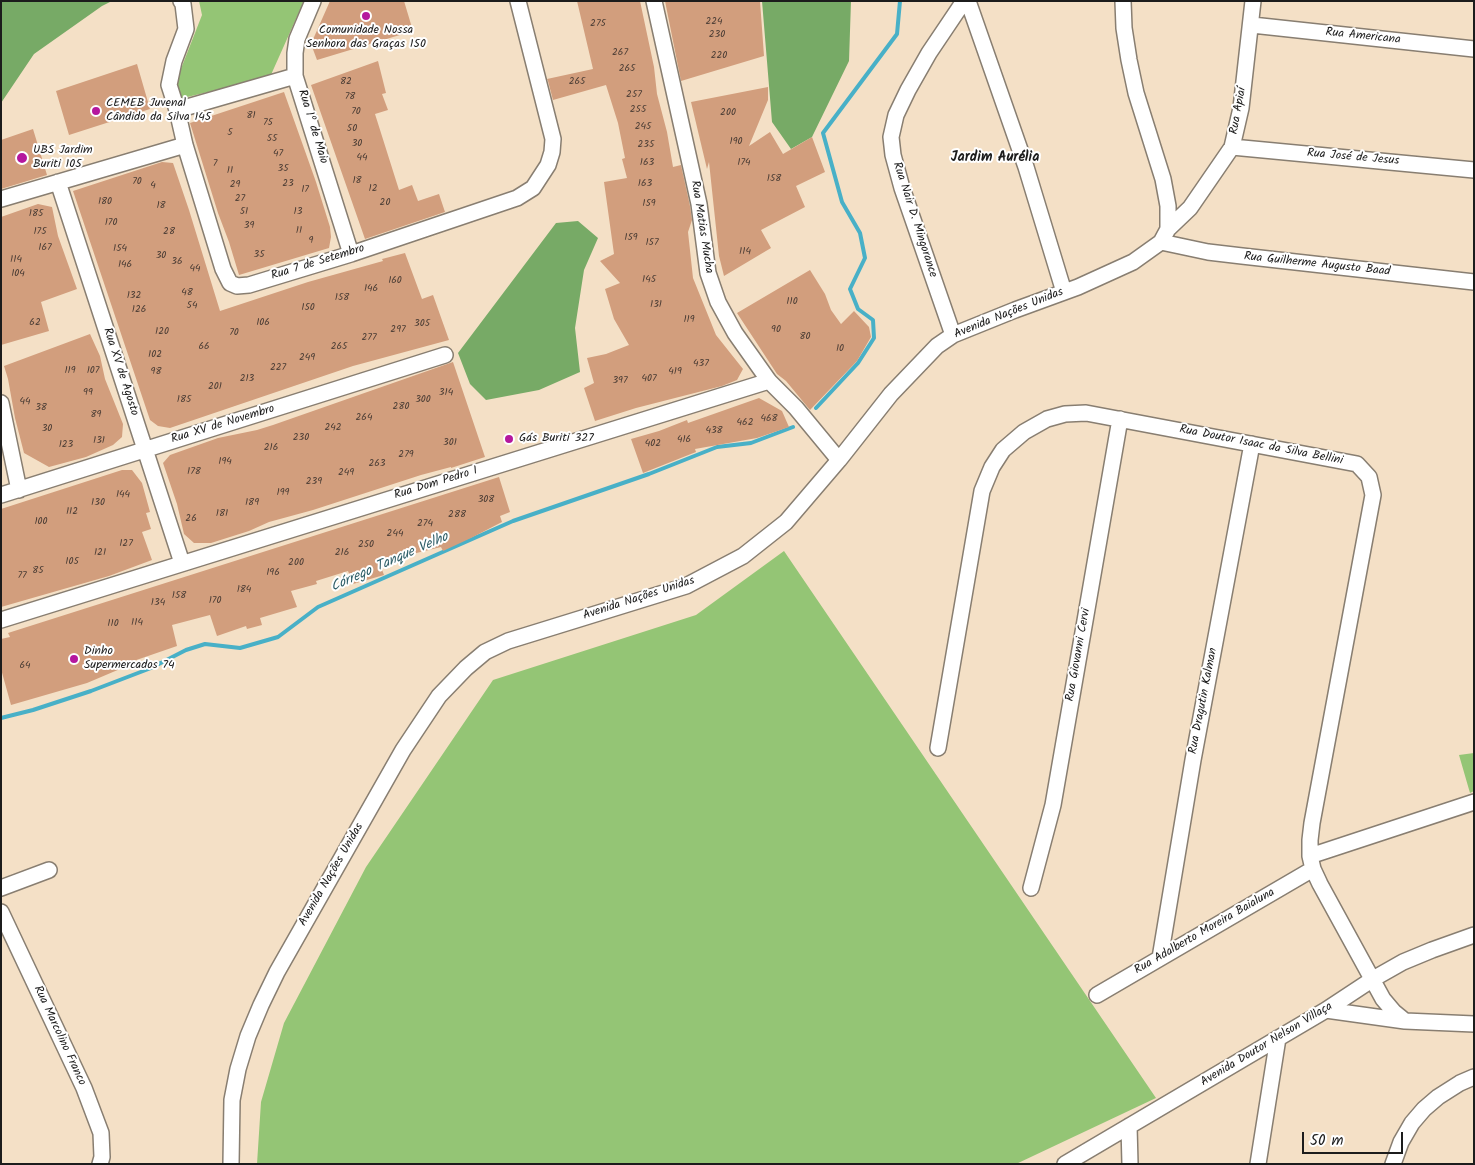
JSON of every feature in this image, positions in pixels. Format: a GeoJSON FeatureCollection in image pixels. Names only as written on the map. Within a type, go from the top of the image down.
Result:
{"type":"FeatureCollection","features":[{"type":"Feature","properties":{"kind":"street"},"geometry":{"type":"LineString","coordinates":[[1,199],[185,145],[169,85],[174,61],[186,29],[181,1]]}},
{"type":"Feature","properties":{"kind":"street","name":"Rua 1º de Maio"},"geometry":{"type":"LineString","coordinates":[[313,1],[295,46],[295,76],[351,254]]}},
{"type":"Feature","properties":{"kind":"street","name":"Rua 7 de Setembro"},"geometry":{"type":"LineString","coordinates":[[185,145],[223,269],[230,283],[237,286],[248,285],[351,254],[517,198],[528,193],[539,181],[548,165],[553,139],[518,1]]}},
{"type":"Feature","properties":{"kind":"street","name":"Rua Matias Mucha"},"geometry":{"type":"LineString","coordinates":[[654,1],[699,204],[708,273],[718,302],[735,333],[769,381]]}},
{"type":"Feature","properties":{"kind":"street","name":"Rua Nair D. Mingorance"},"geometry":{"type":"LineString","coordinates":[[953,335],[902,188],[893,155],[891,137],[896,115],[908,90],[929,53],[964,1]]}},
{"type":"Feature","properties":{"kind":"street"},"geometry":{"type":"LineString","coordinates":[[968,1],[1026,167],[1064,292]]}},
{"type":"Feature","properties":{"kind":"street"},"geometry":{"type":"LineString","coordinates":[[1123,1],[1124,28],[1136,93],[1163,179],[1168,206],[1164,235]]}},
{"type":"Feature","properties":{"kind":"street","name":"Rua Apiaí"},"geometry":{"type":"LineString","coordinates":[[1164,235],[1190,208],[1232,147],[1241,108],[1252,25],[1253,1]]}},
{"type":"Feature","properties":{"kind":"street","name":"Rua Americana"},"geometry":{"type":"LineString","coordinates":[[1252,25],[1474,48]]}},
{"type":"Feature","properties":{"kind":"street"},"geometry":{"type":"LineString","coordinates":[[177,110],[295,76]]}},
{"type":"Feature","properties":{"kind":"street","name":"Rua José de Jesus"},"geometry":{"type":"LineString","coordinates":[[1232,147],[1474,170]]}},
{"type":"Feature","properties":{"kind":"street","name":"Rua XV de Agosto"},"geometry":{"type":"LineString","coordinates":[[58,182],[182,563]]}},
{"type":"Feature","properties":{"kind":"street","name":"Avenida Nações Unidas"},"geometry":{"type":"LineString","coordinates":[[231,1164],[232,1100],[238,1069],[248,1036],[261,1005],[277,972],[403,750],[439,696],[466,668],[486,652],[508,641],[686,586],[743,556],[786,522],[909,373],[937,346],[953,335],[1064,292],[1133,262],[1164,235]]}},
{"type":"Feature","properties":{"kind":"street","name":"Rua Guilherme Augusto Baad"},"geometry":{"type":"LineString","coordinates":[[1164,235],[1200,250],[1474,282]]}},
{"type":"Feature","properties":{"kind":"street","name":"Rua XV de Novembro"},"geometry":{"type":"LineString","coordinates":[[1,495],[445,355]]}},
{"type":"Feature","properties":{"kind":"street"},"geometry":{"type":"LineString","coordinates":[[769,381],[796,408],[839,460]]}},
{"type":"Feature","properties":{"kind":"street","name":"Rua Dom Pedro I"},"geometry":{"type":"LineString","coordinates":[[1,620],[769,381]]}},
{"type":"Feature","properties":{"kind":"street"},"geometry":{"type":"LineString","coordinates":[[1,403],[19,490]]}},
{"type":"Feature","properties":{"kind":"street","name":"Rua Doutor Isaac da Silva Bellini"},"geometry":{"type":"LineString","coordinates":[[938,748],[982,491],[992,467],[1003,450],[1024,432],[1047,419],[1065,414],[1086,413],[1357,464],[1369,477],[1373,495],[1312,823],[1310,840],[1311,863]]}},
{"type":"Feature","properties":{"kind":"street","name":"Rua Giovanni Cervi"},"geometry":{"type":"LineString","coordinates":[[1031,888],[1053,805],[1120,419]]}},
{"type":"Feature","properties":{"kind":"street","name":"Rua Dragutin Kalman"},"geometry":{"type":"LineString","coordinates":[[1160,958],[1193,760],[1252,444]]}},
{"type":"Feature","properties":{"kind":"street","name":"Rua Adalberto Moreira Baialuna"},"geometry":{"type":"LineString","coordinates":[[1097,995],[1160,958],[1311,863],[1474,802]]}},
{"type":"Feature","properties":{"kind":"street"},"geometry":{"type":"LineString","coordinates":[[1311,863],[1388,1006],[1405,1021]]}},
{"type":"Feature","properties":{"kind":"street"},"geometry":{"type":"LineString","coordinates":[[1,888],[49,870]]}},
{"type":"Feature","properties":{"kind":"street","name":"Rua Marcolino Franco"},"geometry":{"type":"LineString","coordinates":[[1,912],[84,1088],[101,1132],[102,1157],[100,1164]]}},
{"type":"Feature","properties":{"kind":"street","name":"Avenida Doutor Nelson Villaça"},"geometry":{"type":"LineString","coordinates":[[1065,1164],[1326,1010],[1403,962],[1474,936]]}},
{"type":"Feature","properties":{"kind":"street"},"geometry":{"type":"LineString","coordinates":[[1326,1010],[1405,1021],[1474,1024]]}},
{"type":"Feature","properties":{"kind":"street"},"geometry":{"type":"LineString","coordinates":[[1258,1164],[1278,1038]]}},
{"type":"Feature","properties":{"kind":"street"},"geometry":{"type":"LineString","coordinates":[[1393,1164],[1401,1142],[1412,1123],[1424,1110],[1438,1097],[1460,1083],[1474,1077]]}},
{"type":"Feature","properties":{"kind":"street"},"geometry":{"type":"LineString","coordinates":[[1129,1126],[1130,1164]]}},
{"type":"Feature","properties":{"kind":"green space"},"geometry":{"type":"Polygon","coordinates":[[[1,1],[112,1],[34,54],[1,103],[1,1]]]}},
{"type":"Feature","properties":{"kind":"green space"},"geometry":{"type":"Polygon","coordinates":[[[199,1],[304,1],[270,77],[179,99],[175,84],[202,15],[199,1]]]}},
{"type":"Feature","properties":{"kind":"green space"},"geometry":{"type":"Polygon","coordinates":[[[762,1],[851,1],[849,61],[812,137],[791,149],[772,122],[762,1]]]}},
{"type":"Feature","properties":{"kind":"green space"},"geometry":{"type":"Polygon","coordinates":[[[578,221],[598,238],[584,270],[575,328],[580,372],[539,390],[486,400],[470,384],[458,353],[556,223],[578,221]]]}},
{"type":"Feature","properties":{"kind":"green space"},"geometry":{"type":"Polygon","coordinates":[[[784,551],[1156,1098],[1016,1164],[257,1164],[261,1102],[284,1023],[366,867],[493,680],[696,615],[784,551]]]}},
{"type":"Feature","properties":{"kind":"green space"},"geometry":{"type":"Polygon","coordinates":[[[1474,753],[1474,791],[1470,793],[1459,755],[1474,753]]]}},
{"type":"Feature","properties":{"kind":"building","name":"Comunidade Nossa Senhora das Graças 150"},"geometry":{"type":"Polygon","coordinates":[[[330,1],[404,1],[413,31],[317,60],[311,44],[330,1]]]}},
{"type":"Feature","properties":{"kind":"building"},"geometry":{"type":"Polygon","coordinates":[[[577,1],[640,1],[673,167],[681,165],[690,206],[692,220],[688,232],[693,278],[716,335],[743,369],[737,380],[722,386],[636,408],[595,421],[584,388],[594,383],[587,358],[606,354],[629,345],[614,319],[605,289],[620,283],[600,261],[614,254],[604,182],[627,178],[622,159],[625,158],[618,123],[606,85],[553,100],[547,79],[593,69],[577,1]]]}},
{"type":"Feature","properties":{"kind":"building"},"geometry":{"type":"Polygon","coordinates":[[[665,1],[760,1],[764,56],[681,81],[665,1]]]}},
{"type":"Feature","properties":{"kind":"building"},"geometry":{"type":"Polygon","coordinates":[[[378,61],[386,93],[382,94],[388,110],[375,114],[399,190],[412,185],[418,201],[439,194],[445,212],[365,239],[311,85],[378,61]]]}},
{"type":"Feature","properties":{"kind":"building"},"geometry":{"type":"Polygon","coordinates":[[[137,64],[150,109],[69,135],[56,91],[137,64]]]}},
{"type":"Feature","properties":{"kind":"building"},"geometry":{"type":"Polygon","coordinates":[[[768,87],[768,100],[749,146],[770,132],[783,154],[812,137],[825,172],[796,186],[805,207],[761,230],[771,248],[724,276],[719,256],[709,162],[707,169],[691,102],[768,87]]]}},
{"type":"Feature","properties":{"kind":"building"},"geometry":{"type":"Polygon","coordinates":[[[284,92],[330,227],[329,248],[239,275],[190,123],[284,92]]]}},
{"type":"Feature","properties":{"kind":"building","name":"UBS Jardim Buriti 105"},"geometry":{"type":"Polygon","coordinates":[[[33,129],[47,175],[1,189],[1,140],[33,129]]]}},
{"type":"Feature","properties":{"kind":"building"},"geometry":{"type":"Polygon","coordinates":[[[162,162],[173,163],[220,311],[405,253],[422,299],[433,295],[449,340],[353,366],[170,428],[158,426],[150,420],[73,191],[162,162]]]}},
{"type":"Feature","properties":{"kind":"building"},"geometry":{"type":"Polygon","coordinates":[[[38,204],[52,207],[58,236],[77,289],[41,302],[49,331],[1,345],[1,217],[38,204]]]}},
{"type":"Feature","properties":{"kind":"building"},"geometry":{"type":"Polygon","coordinates":[[[810,270],[825,294],[831,310],[841,324],[854,311],[869,327],[871,337],[857,361],[810,410],[786,381],[777,374],[737,313],[810,270]]]}},
{"type":"Feature","properties":{"kind":"building"},"geometry":{"type":"Polygon","coordinates":[[[90,334],[100,356],[105,379],[123,424],[122,437],[113,445],[86,457],[49,467],[24,453],[4,366],[90,334]]]}},
{"type":"Feature","properties":{"kind":"building"},"geometry":{"type":"Polygon","coordinates":[[[453,362],[485,457],[269,522],[249,531],[211,543],[194,543],[184,534],[177,504],[163,463],[170,455],[218,438],[273,425],[453,362]]]}},
{"type":"Feature","properties":{"kind":"building"},"geometry":{"type":"Polygon","coordinates":[[[759,398],[782,411],[789,427],[757,438],[695,449],[696,452],[643,473],[631,439],[687,420],[688,423],[759,398]]]}},
{"type":"Feature","properties":{"kind":"building"},"geometry":{"type":"Polygon","coordinates":[[[122,470],[132,470],[142,483],[150,512],[146,513],[151,529],[142,532],[152,560],[109,576],[1,607],[1,509],[122,470]]]}},
{"type":"Feature","properties":{"kind":"building"},"geometry":{"type":"Polygon","coordinates":[[[499,477],[510,512],[500,516],[502,522],[471,538],[443,551],[441,547],[396,558],[397,562],[381,567],[384,575],[353,584],[348,571],[316,581],[317,584],[291,591],[297,607],[260,618],[262,625],[247,629],[246,626],[217,636],[210,615],[172,625],[177,646],[119,666],[120,669],[87,683],[11,705],[1,669],[1,639],[10,637],[8,633],[499,477]]]}},
{"type":"Feature","properties":{"kind":"waterway","name":"Córrego Tanque Velho"},"geometry":{"type":"LineString","coordinates":[[816,408],[858,363],[874,338],[873,320],[858,309],[850,289],[865,258],[860,233],[842,202],[823,133],[897,34],[900,1]]}},
{"type":"Feature","properties":{"kind":"waterway","name":"Córrego Tanque Velho"},"geometry":{"type":"LineString","coordinates":[[1,718],[33,710],[91,691],[151,668],[186,650],[205,644],[240,648],[278,637],[318,607],[513,521],[649,474],[717,447],[751,443],[793,427]]}},
{"type":"Feature","properties":{"kind":"place","name":"Comunidade Nossa Senhora das Graças 150"},"geometry":{"type":"Point","coordinates":[366,16]}},
{"type":"Feature","properties":{"kind":"place","name":"CEMEB Juvenal Cândido da Silva 145"},"geometry":{"type":"Point","coordinates":[96,111]}},
{"type":"Feature","properties":{"kind":"place","name":"UBS Jardim Buriti 105"},"geometry":{"type":"Point","coordinates":[22,158]}},
{"type":"Feature","properties":{"kind":"place","name":"Gás Buriti 327"},"geometry":{"type":"Point","coordinates":[509,439]}},
{"type":"Feature","properties":{"kind":"place","name":"Dinho Supermercados 74"},"geometry":{"type":"Point","coordinates":[74,659]}},
{"type":"Feature","properties":{"kind":"district","name":"Jardim Aurélia"},"geometry":{"type":"Point","coordinates":[995,159]}}]}
